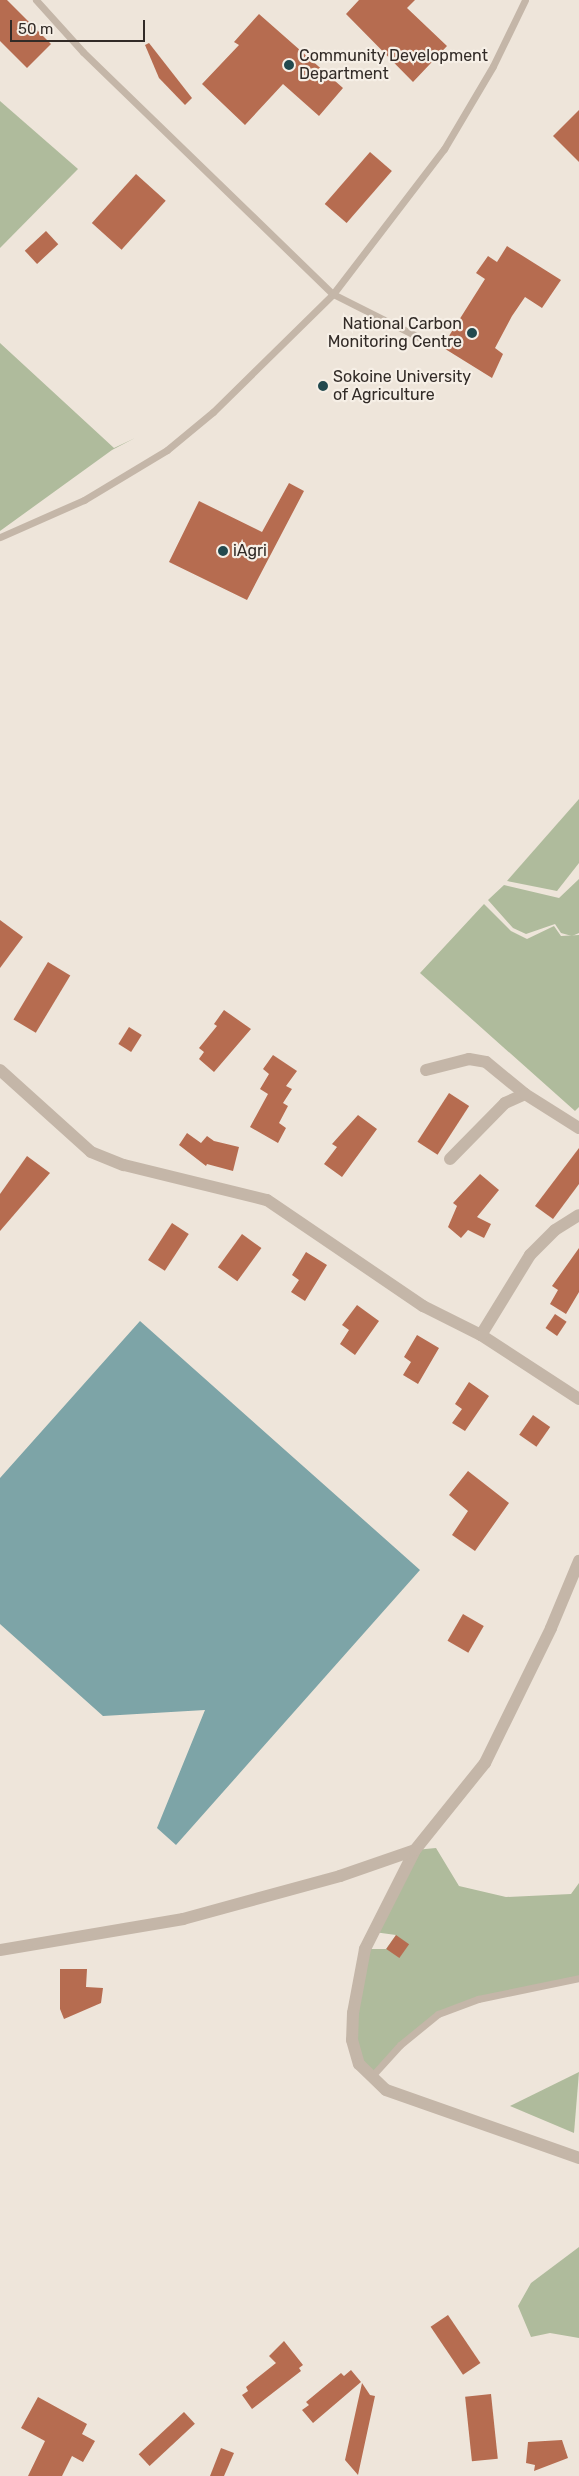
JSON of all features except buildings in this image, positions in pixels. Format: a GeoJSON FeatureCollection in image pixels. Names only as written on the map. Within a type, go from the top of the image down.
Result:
{"type":"FeatureCollection","features":[{"type":"Feature","properties":{"kind":"street"},"geometry":{"type":"LineString","coordinates":[[426,1070],[469,1059],[486,1062],[525,1094],[579,1128]]}},
{"type":"Feature","properties":{"kind":"street"},"geometry":{"type":"LineString","coordinates":[[0,1070],[91,1152],[124,1165],[267,1200],[423,1306],[481,1335],[579,1398]]}},
{"type":"Feature","properties":{"kind":"street"},"geometry":{"type":"LineString","coordinates":[[450,1159],[505,1103],[525,1094]]}},
{"type":"Feature","properties":{"kind":"street"},"geometry":{"type":"LineString","coordinates":[[481,1335],[530,1255],[555,1230],[579,1215]]}},
{"type":"Feature","properties":{"kind":"street"},"geometry":{"type":"LineString","coordinates":[[579,1561],[550,1628],[485,1763],[415,1850],[366,1949],[353,2013],[352,2040],[359,2064],[386,2090],[579,2158]]}},
{"type":"Feature","properties":{"kind":"street"},"geometry":{"type":"LineString","coordinates":[[0,1950],[183,1919],[340,1876],[415,1850]]}},
{"type":"Feature","properties":{"kind":"lane"},"geometry":{"type":"LineString","coordinates":[[36,0],[83,52],[333,294],[420,338]]}},
{"type":"Feature","properties":{"kind":"lane"},"geometry":{"type":"LineString","coordinates":[[0,537],[84,500],[167,450],[213,412],[333,294],[444,150],[493,66],[525,0]]}},
{"type":"Feature","properties":{"kind":"lane"},"geometry":{"type":"LineString","coordinates":[[372,2076],[400,2046],[438,2014],[478,1999],[579,1978]]}},
{"type":"Feature","properties":{"kind":"green space"},"geometry":{"type":"Polygon","coordinates":[[[0,101],[78,169],[0,248],[0,101]]]}},
{"type":"Feature","properties":{"kind":"green space"},"geometry":{"type":"Polygon","coordinates":[[[0,343],[114,448],[135,438],[112,450],[0,531],[0,343]]]}},
{"type":"Feature","properties":{"kind":"green space"},"geometry":{"type":"Polygon","coordinates":[[[579,799],[579,863],[557,891],[507,881],[579,799]]]}},
{"type":"Feature","properties":{"kind":"green space"},"geometry":{"type":"Polygon","coordinates":[[[579,879],[579,933],[572,936],[561,933],[555,924],[526,934],[513,928],[488,900],[504,885],[559,898],[579,879]]]}},
{"type":"Feature","properties":{"kind":"green space"},"geometry":{"type":"Polygon","coordinates":[[[484,904],[511,931],[527,939],[554,926],[561,936],[579,935],[579,1107],[575,1111],[420,973],[484,904]]]}},
{"type":"Feature","properties":{"kind":"green space"},"geometry":{"type":"Polygon","coordinates":[[[436,1848],[459,1886],[506,1897],[571,1894],[579,1883],[579,1978],[478,1999],[438,2014],[400,2045],[372,2076],[359,2064],[353,2013],[365,1949],[386,1949],[396,1935],[374,1932],[415,1850],[436,1848]]]}},
{"type":"Feature","properties":{"kind":"green space"},"geometry":{"type":"Polygon","coordinates":[[[579,2072],[574,2133],[510,2106],[579,2072]]]}},
{"type":"Feature","properties":{"kind":"green space"},"geometry":{"type":"Polygon","coordinates":[[[579,2247],[579,2338],[550,2333],[531,2337],[518,2306],[531,2283],[579,2247]]]}},
{"type":"Feature","properties":{"kind":"water"},"geometry":{"type":"Polygon","coordinates":[[[140,1321],[420,1570],[176,1845],[157,1828],[205,1710],[103,1716],[0,1624],[0,1478],[140,1321]]]}},
{"type":"Feature","properties":{"kind":"place","name":"Community Development Department"},"geometry":{"type":"Point","coordinates":[289,65]}},
{"type":"Feature","properties":{"kind":"place","name":"National Carbon Monitoring Centre"},"geometry":{"type":"Point","coordinates":[472,333]}},
{"type":"Feature","properties":{"kind":"place","name":"Sokoine University of Agriculture"},"geometry":{"type":"Point","coordinates":[323,386]}},
{"type":"Feature","properties":{"kind":"place","name":"iAgri"},"geometry":{"type":"Point","coordinates":[223,551]}}]}
